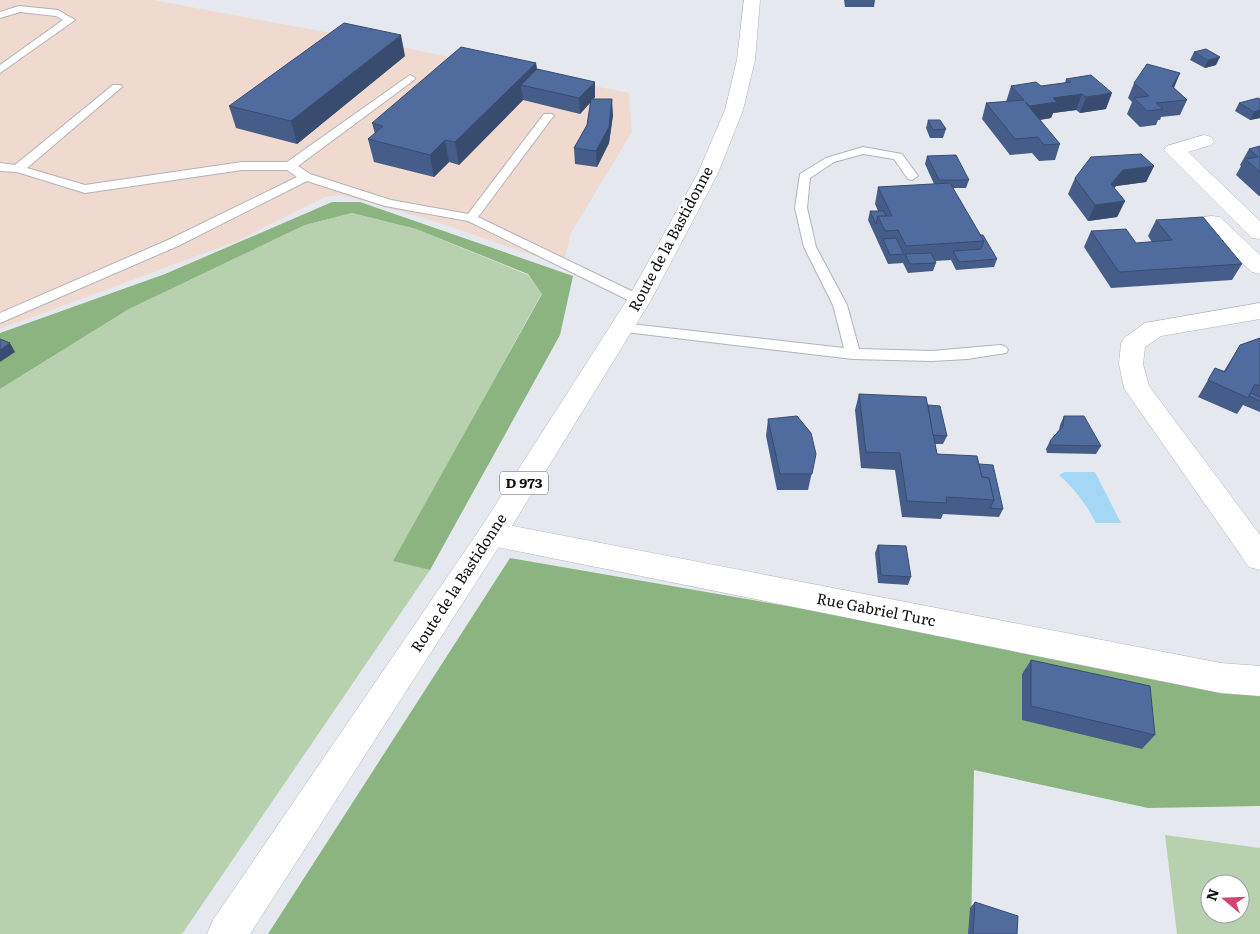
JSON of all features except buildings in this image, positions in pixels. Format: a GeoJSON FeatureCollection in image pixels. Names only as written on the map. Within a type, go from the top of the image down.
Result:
{"type":"FeatureCollection","features":[{"type":"Feature","properties":{"kind":"street","name":"Route de la Bastidonne"},"geometry":{"type":"LineString","coordinates":[[227,934],[492,534],[639,300],[708,173],[734,110],[746,60],[752,0]]}},
{"type":"Feature","properties":{"kind":"street"},"geometry":{"type":"LineString","coordinates":[[1204,141],[1174,150],[1260,233]]}},
{"type":"Feature","properties":{"kind":"street"},"geometry":{"type":"LineString","coordinates":[[1156,150],[1260,249]]}},
{"type":"Feature","properties":{"kind":"street"},"geometry":{"type":"LineString","coordinates":[[1212,222],[1260,267]]}},
{"type":"Feature","properties":{"kind":"street"},"geometry":{"type":"LineString","coordinates":[[1260,311],[1154,329],[1133,344],[1131,364],[1137,388],[1260,558]]}},
{"type":"Feature","properties":{"kind":"street","name":"Rue Gabriel Turc"},"geometry":{"type":"LineString","coordinates":[[492,534],[1221,678],[1260,681]]}},
{"type":"Feature","properties":{"kind":"lane"},"geometry":{"type":"LineString","coordinates":[[0,15],[18,9],[58,13],[70,20],[0,70]]}},
{"type":"Feature","properties":{"kind":"lane"},"geometry":{"type":"LineString","coordinates":[[290,166],[410,78]]}},
{"type":"Feature","properties":{"kind":"lane"},"geometry":{"type":"LineString","coordinates":[[18,169],[117,87]]}},
{"type":"Feature","properties":{"kind":"lane"},"geometry":{"type":"LineString","coordinates":[[471,218],[548,116]]}},
{"type":"Feature","properties":{"kind":"lane"},"geometry":{"type":"LineString","coordinates":[[853,354],[840,305],[810,247],[801,208],[804,178],[830,160],[864,150],[898,156],[912,176]]}},
{"type":"Feature","properties":{"kind":"lane"},"geometry":{"type":"LineString","coordinates":[[0,167],[18,169],[85,189],[242,166],[290,166],[306,177],[390,203],[471,218],[546,252],[639,300]]}},
{"type":"Feature","properties":{"kind":"lane"},"geometry":{"type":"LineString","coordinates":[[0,318],[173,243],[306,177]]}},
{"type":"Feature","properties":{"kind":"lane"},"geometry":{"type":"LineString","coordinates":[[622,328],[726,339],[808,351],[853,354],[906,357],[970,355],[1001,350]]}},
{"type":"Feature","properties":{"kind":"shaded area"},"geometry":{"type":"Polygon","coordinates":[[[0,0],[153,0],[341,35],[629,93],[632,132],[571,233],[563,266],[437,222],[342,195],[325,197],[237,241],[0,329],[0,0]]]}},
{"type":"Feature","properties":{"kind":"green space"},"geometry":{"type":"Polygon","coordinates":[[[332,202],[360,202],[573,276],[560,335],[430,570],[393,561],[542,294],[528,274],[416,229],[352,213],[305,225],[129,309],[0,389],[0,333],[165,274],[332,202]]]}},
{"type":"Feature","properties":{"kind":"green space"},"geometry":{"type":"Polygon","coordinates":[[[352,213],[416,229],[528,275],[542,293],[394,560],[430,570],[182,934],[0,934],[0,389],[129,309],[305,225],[352,213]]]}},
{"type":"Feature","properties":{"kind":"green space"},"geometry":{"type":"Polygon","coordinates":[[[510,558],[1260,688],[1260,806],[1148,808],[974,770],[971,934],[268,934],[510,558]]]}},
{"type":"Feature","properties":{"kind":"green space"},"geometry":{"type":"Polygon","coordinates":[[[1165,835],[1260,848],[1260,934],[1177,934],[1165,835]]]}},
{"type":"Feature","properties":{"kind":"water"},"geometry":{"type":"Polygon","coordinates":[[[1065,472],[1095,472],[1121,523],[1096,523],[1080,497],[1059,475],[1065,472]]]}}]}
